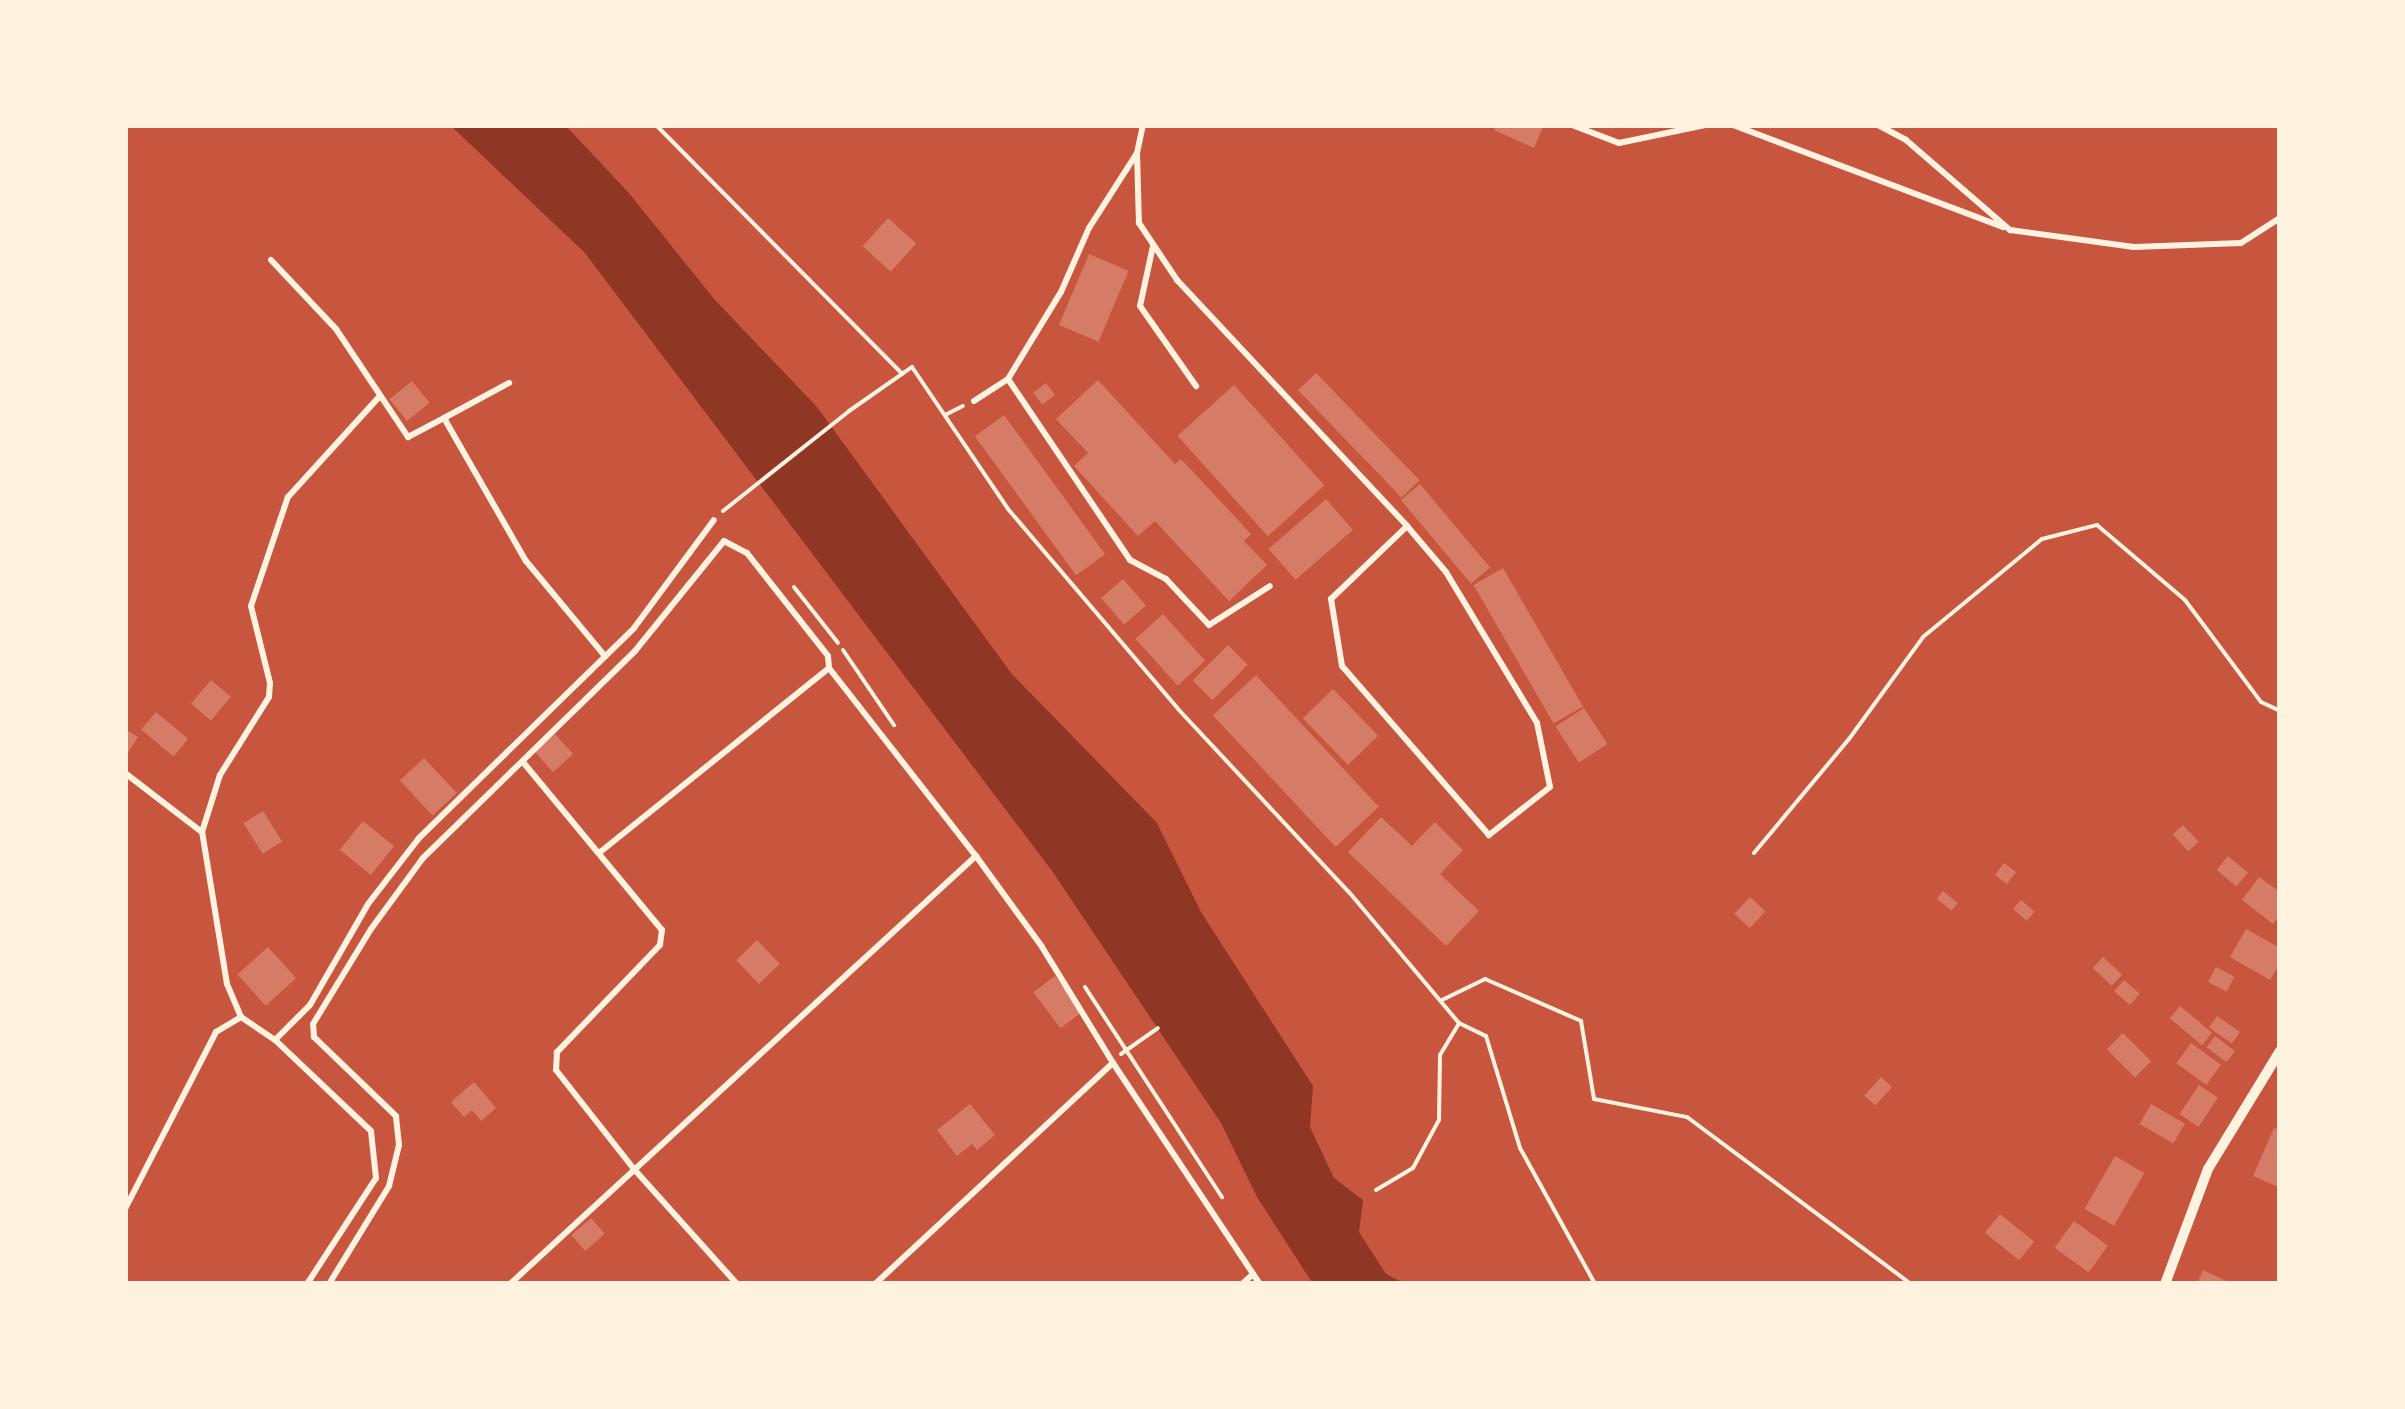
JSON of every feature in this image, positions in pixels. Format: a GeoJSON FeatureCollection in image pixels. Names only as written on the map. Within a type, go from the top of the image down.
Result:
{"type":"FeatureCollection","features":[{"type":"Feature","properties":{"kind":"street"},"geometry":{"type":"LineString","coordinates":[[2165,1284],[2208,1170],[2280,1051]]}},
{"type":"Feature","properties":{"kind":"lane"},"geometry":{"type":"LineString","coordinates":[[1143,125],[1136,153],[1138,223],[1177,280],[1407,526],[1446,572],[1537,724],[1550,787],[1489,835],[1342,666],[1330,600],[1407,526]]}},
{"type":"Feature","properties":{"kind":"lane"},"geometry":{"type":"LineString","coordinates":[[1572,125],[1619,143],[1706,125]]}},
{"type":"Feature","properties":{"kind":"lane"},"geometry":{"type":"LineString","coordinates":[[1732,125],[2010,230],[2134,247],[2241,243],[2280,218]]}},
{"type":"Feature","properties":{"kind":"lane"},"geometry":{"type":"LineString","coordinates":[[1878,125],[1906,140],[2010,230]]}},
{"type":"Feature","properties":{"kind":"lane"},"geometry":{"type":"LineString","coordinates":[[974,401],[1008,380],[1061,292],[1089,228],[1136,153]]}},
{"type":"Feature","properties":{"kind":"lane"},"geometry":{"type":"LineString","coordinates":[[1153,245],[1140,306],[1196,386]]}},
{"type":"Feature","properties":{"kind":"lane"},"geometry":{"type":"LineString","coordinates":[[271,260],[336,329],[378,398],[408,437],[509,383]]}},
{"type":"Feature","properties":{"kind":"lane"},"geometry":{"type":"LineString","coordinates":[[1008,380],[1130,560],[1166,579],[1209,624],[1270,586]]}},
{"type":"Feature","properties":{"kind":"lane"},"geometry":{"type":"LineString","coordinates":[[307,1284],[376,1178],[371,1131],[274,1040],[241,1017],[227,984],[202,832],[220,775],[269,697],[270,682],[251,606],[288,497],[378,398]]}},
{"type":"Feature","properties":{"kind":"lane"},"geometry":{"type":"LineString","coordinates":[[444,418],[526,561],[605,656]]}},
{"type":"Feature","properties":{"kind":"lane"},"geometry":{"type":"LineString","coordinates":[[274,1040],[310,1005],[368,904],[420,838],[634,628],[714,520]]}},
{"type":"Feature","properties":{"kind":"lane"},"geometry":{"type":"LineString","coordinates":[[329,1284],[389,1186],[399,1144],[396,1116],[314,1037],[313,1024],[371,928],[423,858],[635,651],[724,541],[747,554],[828,656],[829,668],[1042,947],[1112,1062],[1260,1284]]}},
{"type":"Feature","properties":{"kind":"lane"},"geometry":{"type":"LineString","coordinates":[[599,854],[829,668]]}},
{"type":"Feature","properties":{"kind":"lane"},"geometry":{"type":"LineString","coordinates":[[523,762],[662,930],[660,945],[557,1052],[556,1070],[634,1168],[737,1284]]}},
{"type":"Feature","properties":{"kind":"lane"},"geometry":{"type":"LineString","coordinates":[[125,773],[202,832]]}},
{"type":"Feature","properties":{"kind":"lane"},"geometry":{"type":"LineString","coordinates":[[510,1284],[976,856]]}},
{"type":"Feature","properties":{"kind":"lane"},"geometry":{"type":"LineString","coordinates":[[125,1209],[216,1032],[241,1017]]}},
{"type":"Feature","properties":{"kind":"lane"},"geometry":{"type":"LineString","coordinates":[[875,1284],[1112,1062]]}},
{"type":"Feature","properties":{"kind":"lane"},"geometry":{"type":"LineString","coordinates":[[1242,1284],[1254,1274]]}},
{"type":"Feature","properties":{"kind":"path"},"geometry":{"type":"LineString","coordinates":[[656,125],[902,374]]}},
{"type":"Feature","properties":{"kind":"path"},"geometry":{"type":"LineString","coordinates":[[729,506],[849,411],[912,367],[1008,508],[1155,682],[1459,1022],[1486,1036],[1520,1148],[1594,1284]]}},
{"type":"Feature","properties":{"kind":"path"},"geometry":{"type":"LineString","coordinates":[[945,415],[974,401]]}},
{"type":"Feature","properties":{"kind":"path"},"geometry":{"type":"LineString","coordinates":[[1754,854],[1849,738],[1924,637],[2042,539],[2097,525],[2185,600],[2262,702],[2280,710]]}},
{"type":"Feature","properties":{"kind":"path"},"geometry":{"type":"LineString","coordinates":[[1442,1000],[1485,979],[1581,1021],[1594,1099],[1687,1117],[1910,1284]]}},
{"type":"Feature","properties":{"kind":"path"},"geometry":{"type":"LineString","coordinates":[[1376,1190],[1413,1168],[1439,1120],[1440,1054],[1459,1022]]}},
{"type":"Feature","properties":{"kind":"path"},"geometry":{"type":"LineString","coordinates":[[1128,1048],[1158,1028]]}},
{"type":"Feature","properties":{"kind":"shaded area"},"geometry":{"type":"Polygon","coordinates":[[[450,125],[565,125],[628,192],[715,300],[817,407],[1011,673],[1157,823],[1201,912],[1313,1086],[1310,1127],[1334,1178],[1363,1200],[1359,1232],[1386,1274],[1406,1284],[1313,1284],[1257,1197],[1221,1123],[1052,871],[585,253],[450,125]]]}},
{"type":"Feature","properties":{"kind":"building"},"geometry":{"type":"Polygon","coordinates":[[[1496,125],[1544,125],[1534,148],[1494,130],[1496,125]]]}},
{"type":"Feature","properties":{"kind":"building"},"geometry":{"type":"Polygon","coordinates":[[[888,218],[916,243],[891,272],[863,246],[888,218]]]}},
{"type":"Feature","properties":{"kind":"building"},"geometry":{"type":"Polygon","coordinates":[[[1089,254],[1129,271],[1098,342],[1059,325],[1089,254]]]}},
{"type":"Feature","properties":{"kind":"building"},"geometry":{"type":"Polygon","coordinates":[[[1316,373],[1420,480],[1402,498],[1298,390],[1316,373]]]}},
{"type":"Feature","properties":{"kind":"building"},"geometry":{"type":"Polygon","coordinates":[[[1098,380],[1175,464],[1181,459],[1251,534],[1244,541],[1267,565],[1229,601],[1155,521],[1138,536],[1074,466],[1088,453],[1056,419],[1098,380]]]}},
{"type":"Feature","properties":{"kind":"building"},"geometry":{"type":"Polygon","coordinates":[[[412,381],[430,403],[407,421],[389,399],[412,381]]]}},
{"type":"Feature","properties":{"kind":"building"},"geometry":{"type":"Polygon","coordinates":[[[1046,383],[1055,395],[1042,405],[1033,393],[1046,383]]]}},
{"type":"Feature","properties":{"kind":"building"},"geometry":{"type":"Polygon","coordinates":[[[1234,385],[1324,485],[1268,536],[1178,436],[1234,385]]]}},
{"type":"Feature","properties":{"kind":"building"},"geometry":{"type":"Polygon","coordinates":[[[1004,415],[1105,554],[1076,575],[975,436],[1004,415]]]}},
{"type":"Feature","properties":{"kind":"building"},"geometry":{"type":"Polygon","coordinates":[[[1420,484],[1490,567],[1471,584],[1401,500],[1420,484]]]}},
{"type":"Feature","properties":{"kind":"building"},"geometry":{"type":"Polygon","coordinates":[[[1326,499],[1353,530],[1296,580],[1269,549],[1326,499]]]}},
{"type":"Feature","properties":{"kind":"building"},"geometry":{"type":"Polygon","coordinates":[[[1503,568],[1583,707],[1554,724],[1474,585],[1503,568]]]}},
{"type":"Feature","properties":{"kind":"building"},"geometry":{"type":"Polygon","coordinates":[[[1123,579],[1146,605],[1124,624],[1101,598],[1123,579]]]}},
{"type":"Feature","properties":{"kind":"building"},"geometry":{"type":"Polygon","coordinates":[[[1163,614],[1205,661],[1178,686],[1136,639],[1163,614]]]}},
{"type":"Feature","properties":{"kind":"building"},"geometry":{"type":"Polygon","coordinates":[[[1228,645],[1248,665],[1212,700],[1193,680],[1228,645]]]}},
{"type":"Feature","properties":{"kind":"building"},"geometry":{"type":"Polygon","coordinates":[[[1256,675],[1379,807],[1336,847],[1213,715],[1256,675]]]}},
{"type":"Feature","properties":{"kind":"building"},"geometry":{"type":"Polygon","coordinates":[[[211,680],[231,697],[211,720],[191,704],[211,680]]]}},
{"type":"Feature","properties":{"kind":"building"},"geometry":{"type":"Polygon","coordinates":[[[1333,689],[1378,736],[1348,765],[1303,718],[1333,689]]]}},
{"type":"Feature","properties":{"kind":"building"},"geometry":{"type":"Polygon","coordinates":[[[1584,708],[1607,744],[1579,763],[1555,727],[1584,708]]]}},
{"type":"Feature","properties":{"kind":"building"},"geometry":{"type":"Polygon","coordinates":[[[156,712],[188,739],[173,757],[141,730],[156,712]]]}},
{"type":"Feature","properties":{"kind":"building"},"geometry":{"type":"Polygon","coordinates":[[[125,729],[138,737],[125,757],[125,729]]]}},
{"type":"Feature","properties":{"kind":"building"},"geometry":{"type":"Polygon","coordinates":[[[555,734],[573,754],[553,772],[535,752],[555,734]]]}},
{"type":"Feature","properties":{"kind":"building"},"geometry":{"type":"Polygon","coordinates":[[[424,758],[457,793],[433,816],[400,781],[424,758]]]}},
{"type":"Feature","properties":{"kind":"building"},"geometry":{"type":"Polygon","coordinates":[[[263,811],[282,842],[263,854],[243,823],[263,811]]]}},
{"type":"Feature","properties":{"kind":"building"},"geometry":{"type":"Polygon","coordinates":[[[1381,817],[1412,846],[1435,822],[1463,850],[1440,874],[1479,911],[1446,946],[1348,852],[1381,817]]]}},
{"type":"Feature","properties":{"kind":"building"},"geometry":{"type":"Polygon","coordinates":[[[363,821],[394,846],[371,875],[340,850],[363,821]]]}},
{"type":"Feature","properties":{"kind":"building"},"geometry":{"type":"Polygon","coordinates":[[[2183,825],[2199,842],[2188,851],[2173,835],[2183,825]]]}},
{"type":"Feature","properties":{"kind":"building"},"geometry":{"type":"Polygon","coordinates":[[[2228,856],[2248,873],[2236,887],[2216,870],[2228,856]]]}},
{"type":"Feature","properties":{"kind":"building"},"geometry":{"type":"Polygon","coordinates":[[[2004,863],[2016,872],[2007,884],[1995,875],[2004,863]]]}},
{"type":"Feature","properties":{"kind":"building"},"geometry":{"type":"Polygon","coordinates":[[[2259,877],[2280,892],[2280,915],[2273,924],[2242,900],[2259,877]]]}},
{"type":"Feature","properties":{"kind":"building"},"geometry":{"type":"Polygon","coordinates":[[[1943,891],[1958,903],[1951,911],[1937,899],[1943,891]]]}},
{"type":"Feature","properties":{"kind":"building"},"geometry":{"type":"Polygon","coordinates":[[[1750,897],[1765,911],[1750,928],[1734,914],[1750,897]]]}},
{"type":"Feature","properties":{"kind":"building"},"geometry":{"type":"Polygon","coordinates":[[[2021,900],[2035,912],[2027,921],[2013,909],[2021,900]]]}},
{"type":"Feature","properties":{"kind":"building"},"geometry":{"type":"Polygon","coordinates":[[[2246,929],[2280,948],[2280,963],[2270,980],[2230,957],[2246,929]]]}},
{"type":"Feature","properties":{"kind":"building"},"geometry":{"type":"Polygon","coordinates":[[[757,940],[780,964],[759,984],[736,960],[757,940]]]}},
{"type":"Feature","properties":{"kind":"building"},"geometry":{"type":"Polygon","coordinates":[[[268,947],[296,978],[266,1006],[238,974],[268,947]]]}},
{"type":"Feature","properties":{"kind":"building"},"geometry":{"type":"Polygon","coordinates":[[[2103,957],[2122,975],[2112,986],[2093,968],[2103,957]]]}},
{"type":"Feature","properties":{"kind":"building"},"geometry":{"type":"Polygon","coordinates":[[[2216,967],[2235,977],[2227,992],[2208,982],[2216,967]]]}},
{"type":"Feature","properties":{"kind":"building"},"geometry":{"type":"Polygon","coordinates":[[[1055,976],[1082,1012],[1061,1028],[1033,992],[1055,976]]]}},
{"type":"Feature","properties":{"kind":"building"},"geometry":{"type":"Polygon","coordinates":[[[2124,980],[2140,994],[2130,1005],[2114,991],[2124,980]]]}},
{"type":"Feature","properties":{"kind":"building"},"geometry":{"type":"Polygon","coordinates":[[[2180,1006],[2212,1033],[2202,1045],[2170,1018],[2180,1006]]]}},
{"type":"Feature","properties":{"kind":"building"},"geometry":{"type":"Polygon","coordinates":[[[2217,1016],[2240,1032],[2232,1044],[2209,1027],[2217,1016]]]}},
{"type":"Feature","properties":{"kind":"building"},"geometry":{"type":"Polygon","coordinates":[[[2123,1033],[2151,1061],[2135,1078],[2107,1049],[2123,1033]]]}},
{"type":"Feature","properties":{"kind":"building"},"geometry":{"type":"Polygon","coordinates":[[[2215,1036],[2235,1051],[2227,1062],[2207,1047],[2215,1036]]]}},
{"type":"Feature","properties":{"kind":"building"},"geometry":{"type":"Polygon","coordinates":[[[2191,1043],[2221,1065],[2206,1085],[2176,1063],[2191,1043]]]}},
{"type":"Feature","properties":{"kind":"building"},"geometry":{"type":"Polygon","coordinates":[[[1881,1077],[1892,1087],[1875,1106],[1864,1096],[1881,1077]]]}},
{"type":"Feature","properties":{"kind":"building"},"geometry":{"type":"Polygon","coordinates":[[[474,1082],[496,1108],[481,1121],[472,1110],[464,1117],[451,1102],[474,1082]]]}},
{"type":"Feature","properties":{"kind":"building"},"geometry":{"type":"Polygon","coordinates":[[[2199,1085],[2218,1098],[2198,1127],[2179,1114],[2199,1085]]]}},
{"type":"Feature","properties":{"kind":"building"},"geometry":{"type":"Polygon","coordinates":[[[970,1104],[995,1135],[977,1150],[972,1144],[957,1156],[937,1130],[970,1104]]]}},
{"type":"Feature","properties":{"kind":"building"},"geometry":{"type":"Polygon","coordinates":[[[2151,1104],[2185,1124],[2173,1143],[2140,1124],[2151,1104]]]}},
{"type":"Feature","properties":{"kind":"building"},"geometry":{"type":"Polygon","coordinates":[[[2274,1128],[2280,1130],[2280,1188],[2253,1176],[2274,1128]]]}},
{"type":"Feature","properties":{"kind":"building"},"geometry":{"type":"Polygon","coordinates":[[[2115,1156],[2144,1173],[2114,1226],[2084,1209],[2115,1156]]]}},
{"type":"Feature","properties":{"kind":"building"},"geometry":{"type":"Polygon","coordinates":[[[2000,1214],[2034,1242],[2019,1260],[1985,1233],[2000,1214]]]}},
{"type":"Feature","properties":{"kind":"building"},"geometry":{"type":"Polygon","coordinates":[[[591,1218],[605,1234],[585,1251],[571,1235],[591,1218]]]}},
{"type":"Feature","properties":{"kind":"building"},"geometry":{"type":"Polygon","coordinates":[[[2074,1221],[2108,1246],[2089,1272],[2055,1248],[2074,1221]]]}},
{"type":"Feature","properties":{"kind":"building"},"geometry":{"type":"Polygon","coordinates":[[[2203,1270],[2233,1284],[2197,1284],[2203,1270]]]}}]}
